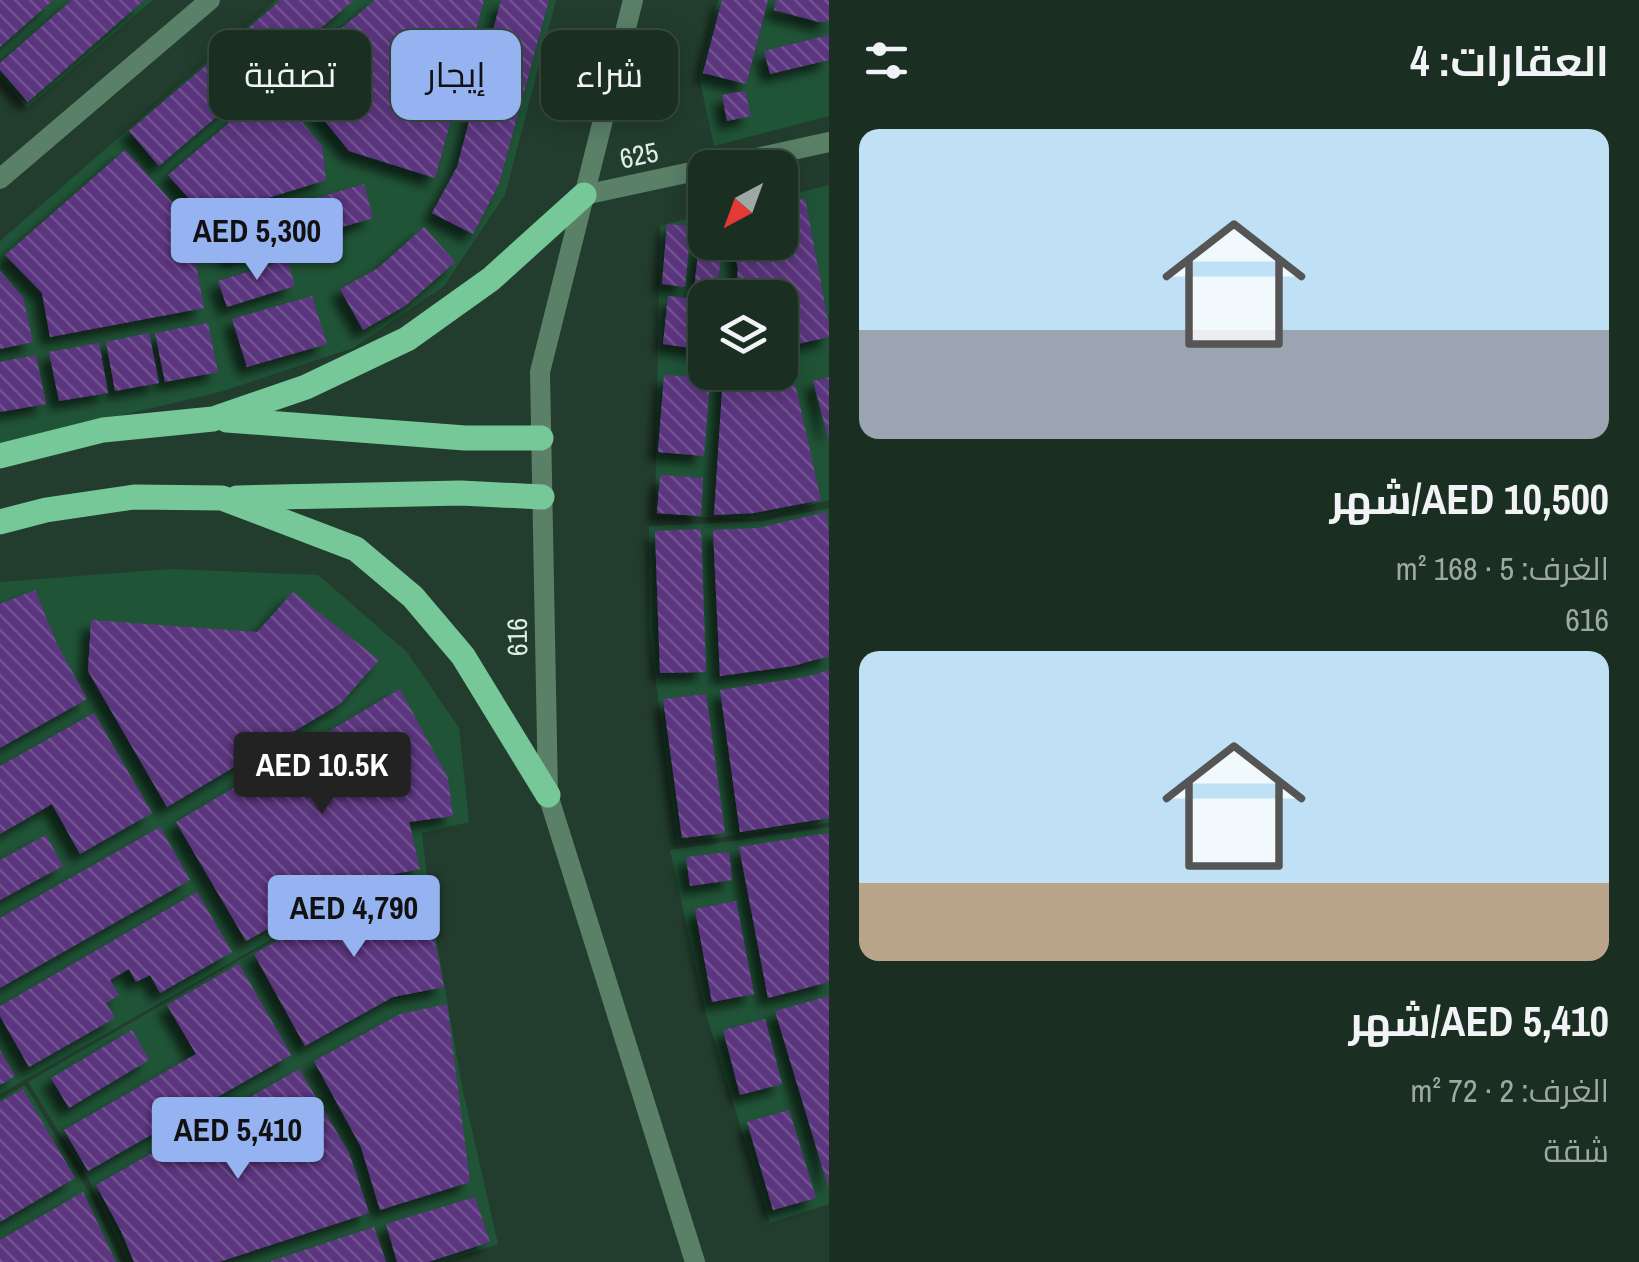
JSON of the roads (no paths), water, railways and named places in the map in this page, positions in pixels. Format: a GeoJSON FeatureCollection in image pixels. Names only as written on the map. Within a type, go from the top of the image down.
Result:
{"type":"FeatureCollection","features":[{"type":"Feature","properties":{"kind":"main road"},"geometry":{"type":"LineString","coordinates":[[213,419],[306,386],[408,339],[491,279],[584,194]]}},
{"type":"Feature","properties":{"kind":"main road"},"geometry":{"type":"LineString","coordinates":[[0,456],[103,430],[213,419],[465,438],[542,438]]}},
{"type":"Feature","properties":{"kind":"main road"},"geometry":{"type":"LineString","coordinates":[[0,522],[46,510],[134,497],[462,493],[542,497]]}},
{"type":"Feature","properties":{"kind":"main road"},"geometry":{"type":"LineString","coordinates":[[222,498],[356,549],[413,597],[464,656],[548,794]]}},
{"type":"Feature","properties":{"kind":"street"},"geometry":{"type":"LineString","coordinates":[[0,178],[210,0]]}},
{"type":"Feature","properties":{"kind":"street","name":"616"},"geometry":{"type":"LineString","coordinates":[[633,0],[540,372],[548,794],[695,1262]]}},
{"type":"Feature","properties":{"kind":"street","name":"625"},"geometry":{"type":"LineString","coordinates":[[792,150],[829,142]]}},
{"type":"Feature","properties":{"kind":"street","name":"625"},"geometry":{"type":"LineString","coordinates":[[584,194],[688,172]]}}]}
